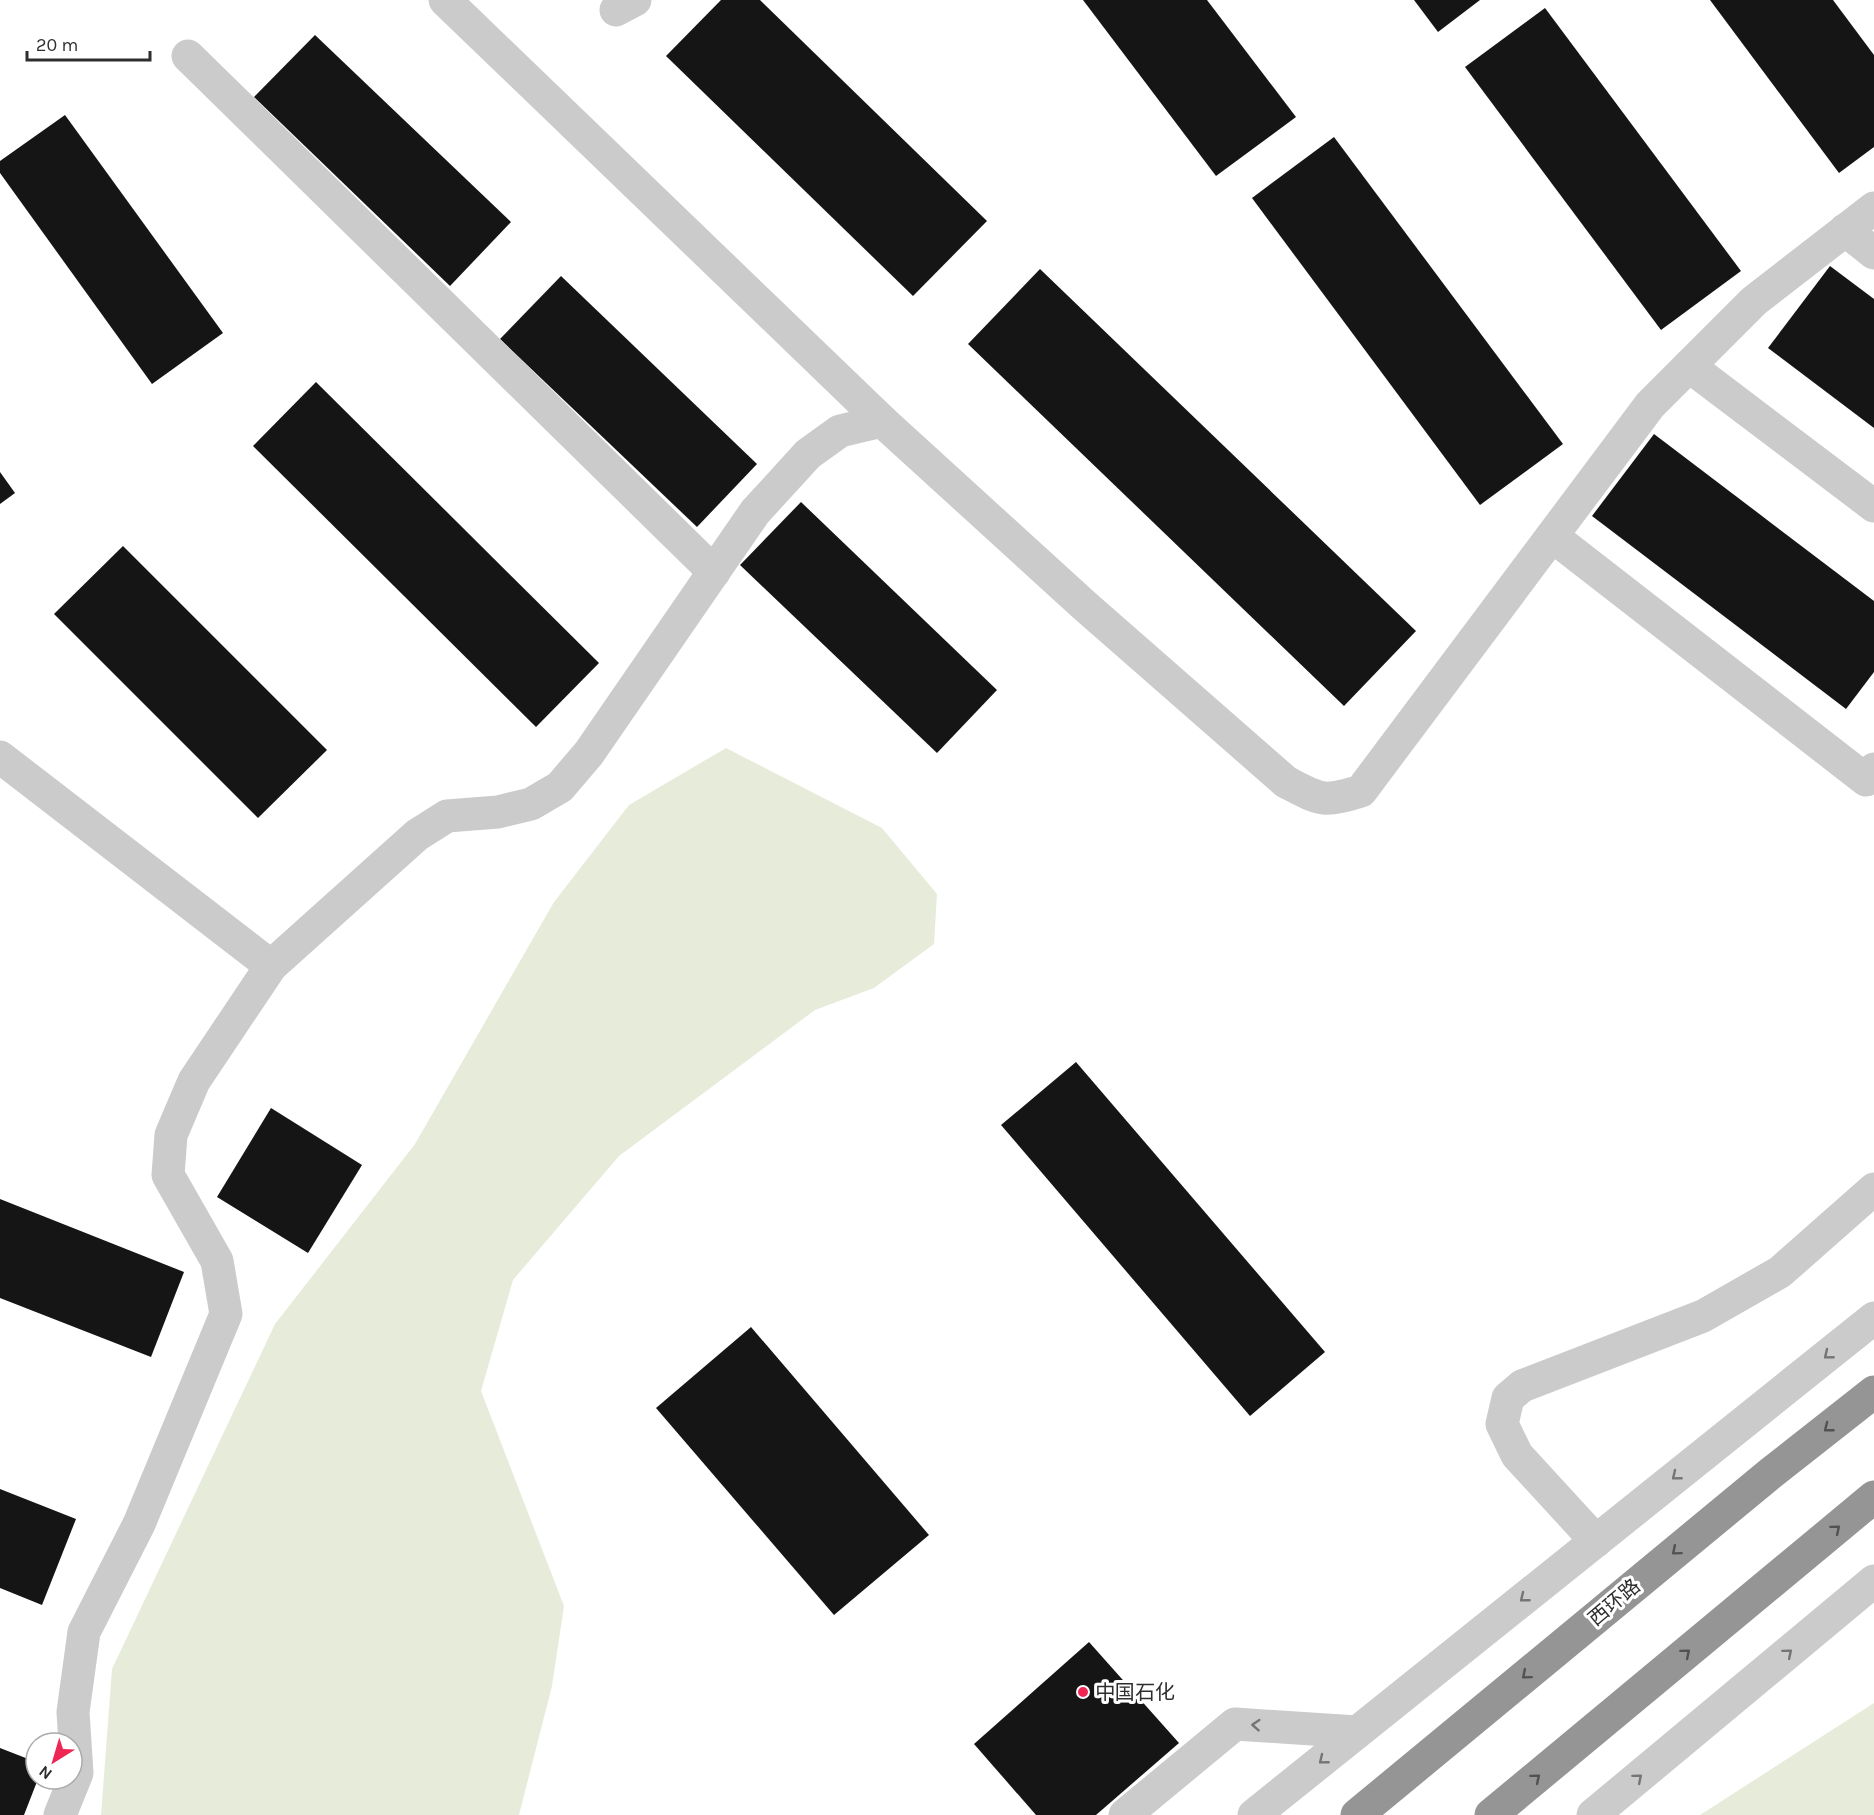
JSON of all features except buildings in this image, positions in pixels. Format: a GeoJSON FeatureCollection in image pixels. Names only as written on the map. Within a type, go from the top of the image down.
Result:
{"type":"FeatureCollection","features":[{"type":"Feature","properties":{"kind":"highway","name":"西环路"},"geometry":{"type":"LineString","coordinates":[[1358,1815],[1771,1473],[1874,1392]]}},
{"type":"Feature","properties":{"kind":"highway"},"geometry":{"type":"LineString","coordinates":[[1491,1815],[1874,1497]]}},
{"type":"Feature","properties":{"kind":"street"},"geometry":{"type":"LineString","coordinates":[[445,0],[882,421],[1084,606],[1286,782],[1319,799],[1338,798],[1361,790],[1650,405],[1754,301],[1874,208]]}},
{"type":"Feature","properties":{"kind":"street"},"geometry":{"type":"LineString","coordinates":[[188,56],[714,572]]}},
{"type":"Feature","properties":{"kind":"street"},"geometry":{"type":"LineString","coordinates":[[1845,230],[1874,253]]}},
{"type":"Feature","properties":{"kind":"street"},"geometry":{"type":"LineString","coordinates":[[1689,366],[1874,506]]}},
{"type":"Feature","properties":{"kind":"street"},"geometry":{"type":"LineString","coordinates":[[60,1815],[77,1773],[73,1712],[84,1632],[139,1524],[226,1314],[217,1261],[168,1175],[171,1135],[194,1081],[271,966],[417,835],[447,816],[498,812],[531,804],[560,788],[589,753],[755,512],[808,454],[840,431],[882,421]]}},
{"type":"Feature","properties":{"kind":"street"},"geometry":{"type":"LineString","coordinates":[[1552,536],[1866,780],[1874,769]]}},
{"type":"Feature","properties":{"kind":"street"},"geometry":{"type":"LineString","coordinates":[[0,758],[271,966]]}},
{"type":"Feature","properties":{"kind":"street"},"geometry":{"type":"LineString","coordinates":[[1596,1541],[1517,1455],[1502,1424],[1508,1398],[1522,1386],[1703,1316],[1780,1272],[1874,1189]]}},
{"type":"Feature","properties":{"kind":"street"},"geometry":{"type":"LineString","coordinates":[[1254,1815],[1874,1318]]}},
{"type":"Feature","properties":{"kind":"street"},"geometry":{"type":"LineString","coordinates":[[1593,1815],[1874,1581]]}},
{"type":"Feature","properties":{"kind":"street"},"geometry":{"type":"LineString","coordinates":[[1125,1815],[1234,1724],[1357,1732]]}},
{"type":"Feature","properties":{"kind":"green space"},"geometry":{"type":"Polygon","coordinates":[[[726,748],[882,828],[937,894],[934,944],[874,988],[815,1010],[619,1156],[513,1280],[481,1391],[564,1606],[552,1686],[519,1815],[101,1815],[112,1669],[275,1324],[415,1144],[554,902],[629,805],[726,748]]]}},
{"type":"Feature","properties":{"kind":"green space"},"geometry":{"type":"Polygon","coordinates":[[[1874,1703],[1874,1815],[1700,1815],[1874,1703]]]}},
{"type":"Feature","properties":{"kind":"place","name":"中国石化"},"geometry":{"type":"Point","coordinates":[1083,1692]}}]}
